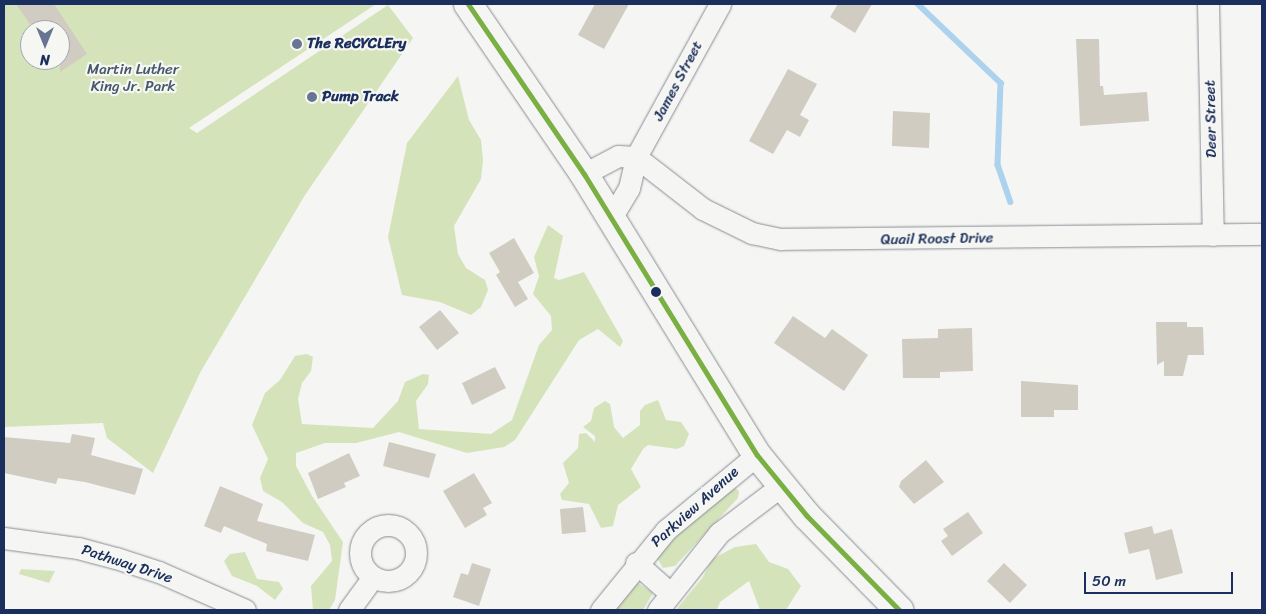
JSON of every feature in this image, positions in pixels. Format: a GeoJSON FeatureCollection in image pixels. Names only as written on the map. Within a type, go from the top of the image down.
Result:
{"type":"FeatureCollection","features":[{"type":"Feature","properties":{"kind":"main road"},"geometry":{"type":"LineString","coordinates":[[468,4],[584,174],[757,455],[781,486],[899,610]]}},
{"type":"Feature","properties":{"kind":"street","name":"James Street"},"geometry":{"type":"LineString","coordinates":[[611,218],[629,188],[636,158],[720,4]]}},
{"type":"Feature","properties":{"kind":"street","name":"Deer Street"},"geometry":{"type":"LineString","coordinates":[[1208,4],[1213,235]]}},
{"type":"Feature","properties":{"kind":"street"},"geometry":{"type":"LineString","coordinates":[[584,174],[618,156],[636,158]]}},
{"type":"Feature","properties":{"kind":"street","name":"Quail Roost Drive"},"geometry":{"type":"LineString","coordinates":[[636,158],[702,209],[752,233],[781,239],[1262,234]]}},
{"type":"Feature","properties":{"kind":"street","name":"Parkview Avenue"},"geometry":{"type":"LineString","coordinates":[[601,610],[636,563],[698,501],[757,455]]}},
{"type":"Feature","properties":{"kind":"street"},"geometry":{"type":"LineString","coordinates":[[658,610],[719,533],[781,486]]}},
{"type":"Feature","properties":{"kind":"street","name":"Pathway Drive"},"geometry":{"type":"LineString","coordinates":[[4,538],[78,548],[116,558],[160,572],[244,610]]}},
{"type":"Feature","properties":{"kind":"street"},"geometry":{"type":"LineString","coordinates":[[636,563],[670,593]]}},
{"type":"Feature","properties":{"kind":"street"},"geometry":{"type":"LineString","coordinates":[[350,610],[373,577]]}},
{"type":"Feature","properties":{"kind":"green space","name":"Martin Luther King Jr. Park"},"geometry":{"type":"Polygon","coordinates":[[[4,4],[376,4],[189,128],[197,133],[388,5],[413,38],[305,195],[201,371],[153,473],[107,438],[103,423],[4,427],[4,4]]]}},
{"type":"Feature","properties":{"kind":"green space"},"geometry":{"type":"Polygon","coordinates":[[[458,76],[469,120],[481,140],[483,160],[481,179],[454,226],[458,254],[466,268],[485,280],[488,290],[481,307],[471,315],[440,302],[402,295],[388,237],[407,143],[458,76]]]}},
{"type":"Feature","properties":{"kind":"green space"},"geometry":{"type":"Polygon","coordinates":[[[548,225],[563,236],[554,278],[559,280],[584,272],[623,341],[620,347],[598,329],[579,340],[515,440],[504,447],[467,453],[399,432],[356,443],[325,443],[296,453],[296,466],[312,496],[343,542],[335,600],[329,610],[313,610],[311,586],[332,561],[330,545],[323,532],[303,523],[282,502],[263,491],[260,478],[268,459],[252,425],[265,393],[280,380],[295,356],[307,354],[313,357],[311,371],[302,383],[298,399],[302,424],[373,428],[398,401],[405,382],[423,374],[429,375],[428,384],[416,401],[419,429],[491,434],[512,420],[539,345],[552,330],[551,316],[533,294],[539,276],[534,257],[548,225]]]}},
{"type":"Feature","properties":{"kind":"green space"},"geometry":{"type":"Polygon","coordinates":[[[658,400],[666,420],[681,422],[689,434],[684,446],[677,449],[648,445],[643,449],[631,469],[641,487],[618,505],[613,526],[601,528],[589,504],[562,500],[560,494],[569,483],[563,463],[578,448],[579,434],[586,433],[595,442],[595,436],[583,427],[591,421],[594,408],[605,401],[610,404],[614,427],[623,438],[640,425],[640,411],[645,405],[658,400]]]}},
{"type":"Feature","properties":{"kind":"green space"},"geometry":{"type":"Polygon","coordinates":[[[732,486],[739,491],[738,498],[675,566],[663,568],[657,558],[660,551],[732,486]]]}},
{"type":"Feature","properties":{"kind":"green space"},"geometry":{"type":"Polygon","coordinates":[[[756,544],[769,562],[788,569],[801,586],[786,610],[760,610],[749,581],[720,602],[717,610],[676,610],[703,577],[712,559],[735,547],[756,544]]]}},
{"type":"Feature","properties":{"kind":"green space"},"geometry":{"type":"Polygon","coordinates":[[[245,552],[257,579],[279,582],[283,589],[275,600],[257,586],[232,576],[224,561],[230,554],[245,552]]]}},
{"type":"Feature","properties":{"kind":"green space"},"geometry":{"type":"Polygon","coordinates":[[[21,569],[55,571],[49,583],[19,574],[21,569]]]}},
{"type":"Feature","properties":{"kind":"green space"},"geometry":{"type":"Polygon","coordinates":[[[638,583],[653,593],[643,610],[612,610],[630,587],[638,583]]]}},
{"type":"Feature","properties":{"kind":"building"},"geometry":{"type":"Polygon","coordinates":[[[16,4],[54,4],[65,20],[27,20],[16,4]]]}},
{"type":"Feature","properties":{"kind":"building"},"geometry":{"type":"Polygon","coordinates":[[[595,4],[629,4],[604,49],[578,35],[595,4]]]}},
{"type":"Feature","properties":{"kind":"building"},"geometry":{"type":"Polygon","coordinates":[[[838,4],[872,4],[855,33],[830,17],[838,4]]]}},
{"type":"Feature","properties":{"kind":"building"},"geometry":{"type":"Polygon","coordinates":[[[70,28],[87,54],[70,65],[70,28]]]}},
{"type":"Feature","properties":{"kind":"building"},"geometry":{"type":"Polygon","coordinates":[[[1076,39],[1099,39],[1100,86],[1103,86],[1104,95],[1147,92],[1149,121],[1080,126],[1076,39]]]}},
{"type":"Feature","properties":{"kind":"building"},"geometry":{"type":"Polygon","coordinates":[[[788,69],[817,84],[800,115],[809,120],[800,137],[787,130],[773,154],[749,141],[788,69]]]}},
{"type":"Feature","properties":{"kind":"building"},"geometry":{"type":"Polygon","coordinates":[[[893,111],[930,113],[929,148],[892,146],[893,111]]]}},
{"type":"Feature","properties":{"kind":"building"},"geometry":{"type":"Polygon","coordinates":[[[514,238],[534,273],[518,282],[528,299],[515,307],[496,275],[500,272],[489,253],[514,238]]]}},
{"type":"Feature","properties":{"kind":"building"},"geometry":{"type":"Polygon","coordinates":[[[440,310],[459,333],[437,350],[419,327],[440,310]]]}},
{"type":"Feature","properties":{"kind":"building"},"geometry":{"type":"Polygon","coordinates":[[[793,316],[825,338],[832,329],[868,355],[844,391],[774,343],[793,316]]]}},
{"type":"Feature","properties":{"kind":"building"},"geometry":{"type":"Polygon","coordinates":[[[1156,322],[1187,322],[1187,327],[1203,327],[1204,355],[1188,355],[1183,376],[1164,376],[1164,361],[1157,365],[1156,322]]]}},
{"type":"Feature","properties":{"kind":"building"},"geometry":{"type":"Polygon","coordinates":[[[972,328],[973,371],[940,372],[940,378],[903,378],[902,339],[938,338],[938,329],[972,328]]]}},
{"type":"Feature","properties":{"kind":"building"},"geometry":{"type":"Polygon","coordinates":[[[495,367],[506,388],[472,405],[462,383],[495,367]]]}},
{"type":"Feature","properties":{"kind":"building"},"geometry":{"type":"Polygon","coordinates":[[[1021,381],[1078,385],[1078,410],[1054,410],[1054,417],[1021,417],[1021,381]]]}},
{"type":"Feature","properties":{"kind":"building"},"geometry":{"type":"Polygon","coordinates":[[[72,434],[95,438],[91,455],[143,469],[135,495],[85,482],[58,478],[56,484],[4,473],[4,437],[70,443],[72,434]]]}},
{"type":"Feature","properties":{"kind":"building"},"geometry":{"type":"Polygon","coordinates":[[[389,442],[436,454],[429,478],[383,466],[389,442]]]}},
{"type":"Feature","properties":{"kind":"building"},"geometry":{"type":"Polygon","coordinates":[[[349,453],[360,476],[344,483],[346,487],[318,499],[308,473],[349,453]]]}},
{"type":"Feature","properties":{"kind":"building"},"geometry":{"type":"Polygon","coordinates":[[[926,460],[944,482],[914,504],[899,487],[901,481],[926,460]]]}},
{"type":"Feature","properties":{"kind":"building"},"geometry":{"type":"Polygon","coordinates":[[[474,473],[492,503],[483,508],[487,515],[465,528],[443,491],[474,473]]]}},
{"type":"Feature","properties":{"kind":"building"},"geometry":{"type":"Polygon","coordinates":[[[220,486],[263,504],[257,521],[315,535],[308,561],[266,551],[267,544],[224,526],[221,533],[204,526],[220,486]]]}},
{"type":"Feature","properties":{"kind":"building"},"geometry":{"type":"Polygon","coordinates":[[[583,507],[586,532],[562,534],[560,509],[583,507]]]}},
{"type":"Feature","properties":{"kind":"building"},"geometry":{"type":"Polygon","coordinates":[[[968,512],[983,533],[952,556],[941,541],[948,536],[943,529],[968,512]]]}},
{"type":"Feature","properties":{"kind":"building"},"geometry":{"type":"Polygon","coordinates":[[[1152,526],[1154,534],[1172,529],[1183,573],[1156,580],[1149,549],[1129,554],[1124,533],[1152,526]]]}},
{"type":"Feature","properties":{"kind":"building"},"geometry":{"type":"Polygon","coordinates":[[[472,563],[491,569],[479,606],[453,597],[461,573],[468,575],[472,563]]]}},
{"type":"Feature","properties":{"kind":"building"},"geometry":{"type":"Polygon","coordinates":[[[1004,563],[1027,585],[1010,603],[987,581],[1004,563]]]}},
{"type":"Feature","properties":{"kind":"waterway"},"geometry":{"type":"LineString","coordinates":[[918,4],[1001,83],[998,165],[1011,202]]}},
{"type":"Feature","properties":{"kind":"transit line"},"geometry":{"type":"LineString","coordinates":[[468,4],[584,174],[757,455],[807,516],[899,610]]}},
{"type":"Feature","properties":{"kind":"place","name":"The ReCYCLEry"},"geometry":{"type":"Point","coordinates":[297,44]}},
{"type":"Feature","properties":{"kind":"place","name":"Pump Track"},"geometry":{"type":"Point","coordinates":[312,97]}}]}
